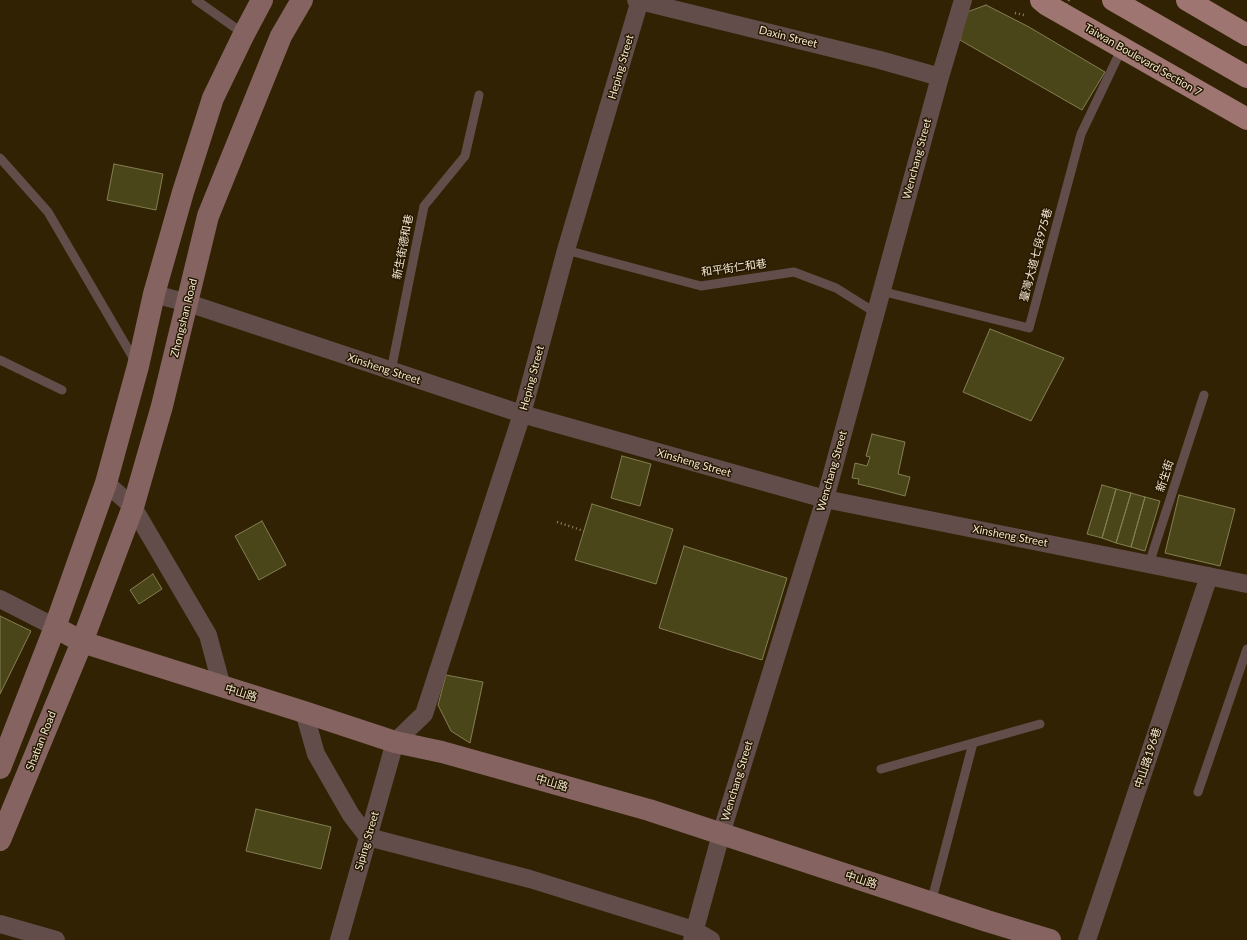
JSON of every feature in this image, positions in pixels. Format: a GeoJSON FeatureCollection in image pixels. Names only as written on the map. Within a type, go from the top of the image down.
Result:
{"type":"FeatureCollection","features":[{"type":"Feature","properties":{"kind":"main road","name":"Taiwan Boulevard Section 7"},"geometry":{"type":"LineString","coordinates":[[1041,0],[1047,5],[1247,119]]}},
{"type":"Feature","properties":{"kind":"main road"},"geometry":{"type":"LineString","coordinates":[[1112,0],[1247,77]]}},
{"type":"Feature","properties":{"kind":"main road"},"geometry":{"type":"LineString","coordinates":[[1187,0],[1247,35]]}},
{"type":"Feature","properties":{"kind":"street"},"geometry":{"type":"LineString","coordinates":[[0,768],[55,627],[106,482],[138,366],[154,294],[183,192],[213,98],[262,0]]}},
{"type":"Feature","properties":{"kind":"street","name":"Zhongshan Road"},"geometry":{"type":"LineString","coordinates":[[82,642],[133,507],[162,406],[208,216],[281,36],[302,0]]}},
{"type":"Feature","properties":{"kind":"street","name":"Daxin Street"},"geometry":{"type":"LineString","coordinates":[[638,0],[880,60],[940,77]]}},
{"type":"Feature","properties":{"kind":"street","name":"Heping Street"},"geometry":{"type":"LineString","coordinates":[[395,742],[424,714],[522,414],[566,250],[638,0]]}},
{"type":"Feature","properties":{"kind":"street","name":"Wenchang Street"},"geometry":{"type":"LineString","coordinates":[[693,935],[721,834],[824,499],[940,77],[963,0]]}},
{"type":"Feature","properties":{"kind":"street","name":"Xinsheng Street"},"geometry":{"type":"LineString","coordinates":[[154,294],[188,303],[522,414],[824,499],[1247,584]]}},
{"type":"Feature","properties":{"kind":"street"},"geometry":{"type":"LineString","coordinates":[[106,482],[133,507],[208,635],[222,687]]}},
{"type":"Feature","properties":{"kind":"street","name":"中山路196巷"},"geometry":{"type":"LineString","coordinates":[[1087,940],[1208,576]]}},
{"type":"Feature","properties":{"kind":"street"},"geometry":{"type":"LineString","coordinates":[[0,599],[55,627]]}},
{"type":"Feature","properties":{"kind":"street","name":"中山路"},"geometry":{"type":"LineString","coordinates":[[55,627],[82,642],[395,742],[442,752],[649,810],[987,922],[1050,940]]}},
{"type":"Feature","properties":{"kind":"street","name":"Shatian Road"},"geometry":{"type":"LineString","coordinates":[[0,840],[82,642]]}},
{"type":"Feature","properties":{"kind":"street"},"geometry":{"type":"LineString","coordinates":[[304,712],[316,754],[351,815],[368,837],[530,879],[711,940]]}},
{"type":"Feature","properties":{"kind":"street","name":"Siping Street"},"geometry":{"type":"LineString","coordinates":[[339,940],[395,742]]}},
{"type":"Feature","properties":{"kind":"street"},"geometry":{"type":"LineString","coordinates":[[0,924],[56,940]]}},
{"type":"Feature","properties":{"kind":"lane"},"geometry":{"type":"LineString","coordinates":[[196,0],[244,34]]}},
{"type":"Feature","properties":{"kind":"lane","name":"臺灣大道七段975巷"},"geometry":{"type":"LineString","coordinates":[[881,291],[1029,328],[1081,134],[1122,48]]}},
{"type":"Feature","properties":{"kind":"lane","name":"新生街德和巷"},"geometry":{"type":"LineString","coordinates":[[391,371],[424,206],[465,156],[479,95]]}},
{"type":"Feature","properties":{"kind":"lane"},"geometry":{"type":"LineString","coordinates":[[0,158],[48,212],[138,366]]}},
{"type":"Feature","properties":{"kind":"lane","name":"和平街仁和巷"},"geometry":{"type":"LineString","coordinates":[[566,250],[701,286],[794,272],[836,288],[876,313]]}},
{"type":"Feature","properties":{"kind":"lane"},"geometry":{"type":"LineString","coordinates":[[0,360],[62,390]]}},
{"type":"Feature","properties":{"kind":"lane","name":"新生街"},"geometry":{"type":"LineString","coordinates":[[1149,564],[1204,395]]}},
{"type":"Feature","properties":{"kind":"lane"},"geometry":{"type":"LineString","coordinates":[[1198,792],[1247,649]]}},
{"type":"Feature","properties":{"kind":"lane"},"geometry":{"type":"LineString","coordinates":[[881,769],[1040,724]]}},
{"type":"Feature","properties":{"kind":"lane"},"geometry":{"type":"LineString","coordinates":[[931,903],[973,743]]}},
{"type":"Feature","properties":{"kind":"path"},"geometry":{"type":"LineString","coordinates":[[1057,22],[1069,0]]}},
{"type":"Feature","properties":{"kind":"path"},"geometry":{"type":"LineString","coordinates":[[557,522],[584,530]]}},
{"type":"Feature","properties":{"kind":"building"},"geometry":{"type":"Polygon","coordinates":[[[986,5],[1029,27],[1105,72],[1082,110],[960,40],[967,12],[986,5]]]}},
{"type":"Feature","properties":{"kind":"building"},"geometry":{"type":"Polygon","coordinates":[[[114,164],[163,174],[156,210],[107,200],[114,164]]]}},
{"type":"Feature","properties":{"kind":"building"},"geometry":{"type":"Polygon","coordinates":[[[990,329],[1064,358],[1031,421],[963,392],[990,329]]]}},
{"type":"Feature","properties":{"kind":"building"},"geometry":{"type":"Polygon","coordinates":[[[872,434],[905,442],[898,474],[910,477],[905,496],[858,484],[859,479],[852,478],[855,463],[867,466],[870,457],[866,456],[872,434]]]}},
{"type":"Feature","properties":{"kind":"building"},"geometry":{"type":"Polygon","coordinates":[[[622,456],[651,464],[640,506],[611,498],[622,456]]]}},
{"type":"Feature","properties":{"kind":"building"},"geometry":{"type":"Polygon","coordinates":[[[1102,485],[1116,489],[1102,538],[1087,534],[1102,485]]]}},
{"type":"Feature","properties":{"kind":"building"},"geometry":{"type":"Polygon","coordinates":[[[1116,489],[1131,493],[1116,543],[1102,538],[1116,489]]]}},
{"type":"Feature","properties":{"kind":"building"},"geometry":{"type":"Polygon","coordinates":[[[1131,493],[1145,497],[1131,547],[1116,543],[1131,493]]]}},
{"type":"Feature","properties":{"kind":"building"},"geometry":{"type":"Polygon","coordinates":[[[1179,495],[1235,509],[1220,566],[1165,553],[1179,495]]]}},
{"type":"Feature","properties":{"kind":"building"},"geometry":{"type":"Polygon","coordinates":[[[1145,497],[1160,501],[1145,551],[1131,547],[1145,497]]]}},
{"type":"Feature","properties":{"kind":"building"},"geometry":{"type":"Polygon","coordinates":[[[592,504],[673,529],[656,584],[575,560],[592,504]]]}},
{"type":"Feature","properties":{"kind":"building"},"geometry":{"type":"Polygon","coordinates":[[[262,521],[286,565],[259,580],[235,536],[262,521]]]}},
{"type":"Feature","properties":{"kind":"building"},"geometry":{"type":"Polygon","coordinates":[[[684,546],[787,578],[762,660],[659,628],[684,546]]]}},
{"type":"Feature","properties":{"kind":"building"},"geometry":{"type":"Polygon","coordinates":[[[153,574],[162,589],[139,604],[130,590],[153,574]]]}},
{"type":"Feature","properties":{"kind":"building"},"geometry":{"type":"Polygon","coordinates":[[[0,616],[31,631],[0,694],[0,616]]]}},
{"type":"Feature","properties":{"kind":"building"},"geometry":{"type":"Polygon","coordinates":[[[446,675],[483,682],[470,743],[451,731],[438,705],[446,675]]]}},
{"type":"Feature","properties":{"kind":"building"},"geometry":{"type":"Polygon","coordinates":[[[256,809],[331,827],[321,869],[246,851],[256,809]]]}}]}
